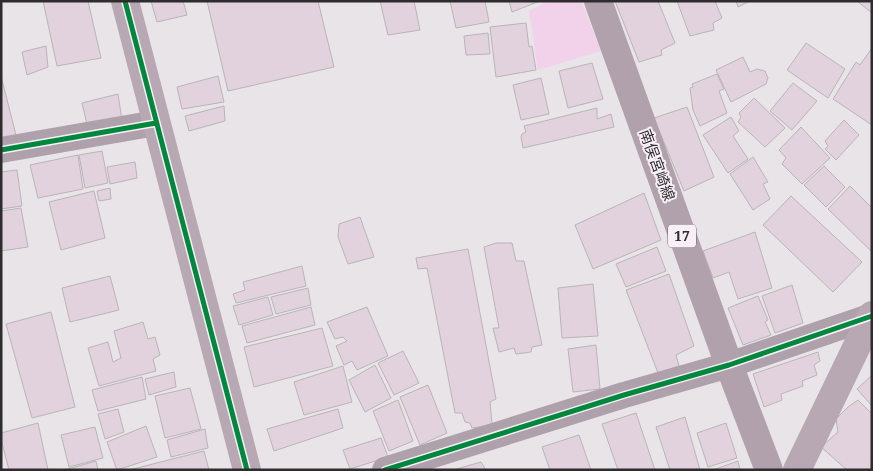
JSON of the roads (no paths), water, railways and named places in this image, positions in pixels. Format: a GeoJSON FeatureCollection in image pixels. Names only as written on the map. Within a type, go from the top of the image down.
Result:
{"type":"FeatureCollection","features":[{"type":"Feature","properties":{"kind":"main road","name":"南俣宮崎線"},"geometry":{"type":"LineString","coordinates":[[598,1],[729,365],[769,470]]}},
{"type":"Feature","properties":{"kind":"street"},"geometry":{"type":"LineString","coordinates":[[125,1],[248,470]]}},
{"type":"Feature","properties":{"kind":"street"},"geometry":{"type":"LineString","coordinates":[[1,150],[156,123]]}},
{"type":"Feature","properties":{"kind":"street"},"geometry":{"type":"LineString","coordinates":[[386,470],[624,395],[729,365],[872,316]]}},
{"type":"Feature","properties":{"kind":"street"},"geometry":{"type":"LineString","coordinates":[[797,470],[872,316]]}}]}
